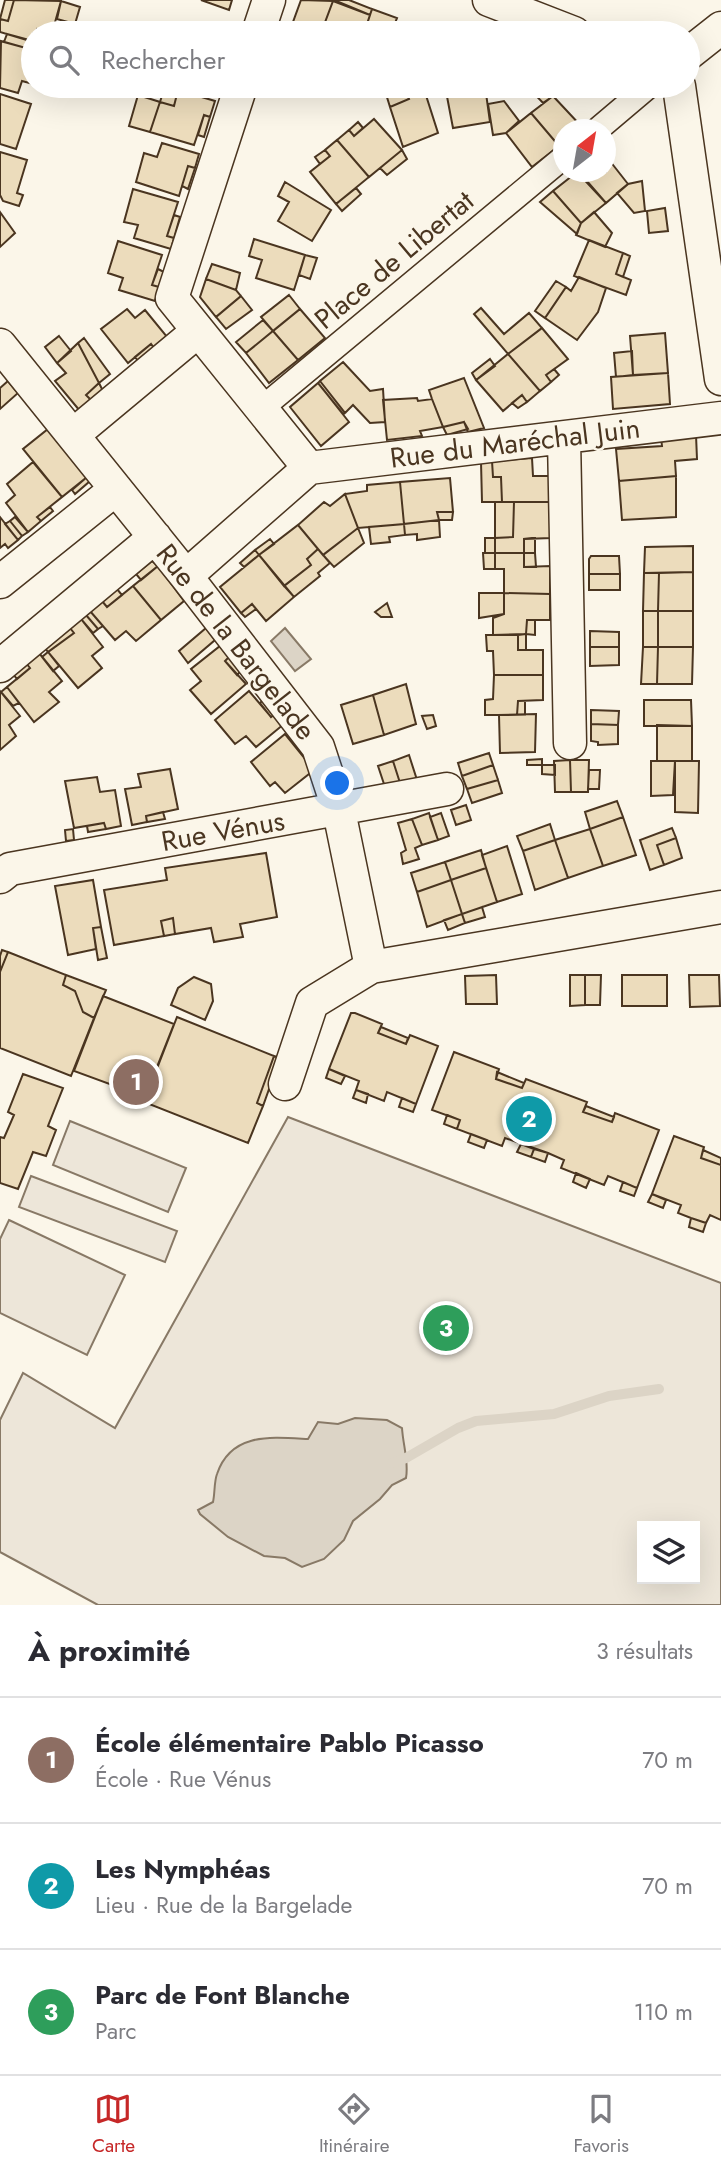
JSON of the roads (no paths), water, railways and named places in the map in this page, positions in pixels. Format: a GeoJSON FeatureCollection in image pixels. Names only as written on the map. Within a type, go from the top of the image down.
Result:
{"type":"FeatureCollection","features":[{"type":"Feature","properties":{"kind":"street"},"geometry":{"type":"LineString","coordinates":[[262,21],[269,0]]}},
{"type":"Feature","properties":{"kind":"street"},"geometry":{"type":"LineString","coordinates":[[489,0],[543,21]]}},
{"type":"Feature","properties":{"kind":"street"},"geometry":{"type":"LineString","coordinates":[[700,45],[721,28]]}},
{"type":"Feature","properties":{"kind":"street"},"geometry":{"type":"LineString","coordinates":[[186,576],[309,468],[172,298],[237,98]]}},
{"type":"Feature","properties":{"kind":"street"},"geometry":{"type":"LineString","coordinates":[[610,119],[635,98]]}},
{"type":"Feature","properties":{"kind":"street"},"geometry":{"type":"LineString","coordinates":[[681,98],[721,379]]}},
{"type":"Feature","properties":{"kind":"street","name":"Place de Libertat"},"geometry":{"type":"LineString","coordinates":[[262,408],[553,166]]}},
{"type":"Feature","properties":{"kind":"street"},"geometry":{"type":"LineString","coordinates":[[73,435],[198,331]]}},
{"type":"Feature","properties":{"kind":"street","name":"Rue de la Bargelade"},"geometry":{"type":"LineString","coordinates":[[0,345],[186,576],[318,747],[339,811],[371,967]]}},
{"type":"Feature","properties":{"kind":"street","name":"Rue du Maréchal Juin"},"geometry":{"type":"LineString","coordinates":[[309,468],[721,418]]}},
{"type":"Feature","properties":{"kind":"street"},"geometry":{"type":"LineString","coordinates":[[564,438],[570,743]]}},
{"type":"Feature","properties":{"kind":"street"},"geometry":{"type":"LineString","coordinates":[[0,582],[116,489]]}},
{"type":"Feature","properties":{"kind":"street"},"geometry":{"type":"LineString","coordinates":[[0,666],[155,537]]}},
{"type":"Feature","properties":{"kind":"street","name":"Rue Vénus"},"geometry":{"type":"LineString","coordinates":[[0,877],[10,869],[339,811],[447,789]]}},
{"type":"Feature","properties":{"kind":"street"},"geometry":{"type":"LineString","coordinates":[[285,1084],[312,1003],[371,967],[721,907]]}},
{"type":"Feature","properties":{"kind":"waterway"},"geometry":{"type":"LineString","coordinates":[[392,1463],[476,1421],[554,1414],[609,1396],[659,1389]]}},
{"type":"Feature","properties":{"kind":"place","name":"École élémentaire Pablo Picasso"},"geometry":{"type":"Point","coordinates":[136,1082]}},
{"type":"Feature","properties":{"kind":"place","name":"Les Nymphéas"},"geometry":{"type":"Point","coordinates":[529,1119]}},
{"type":"Feature","properties":{"kind":"place","name":"Parc de Font Blanche"},"geometry":{"type":"Point","coordinates":[446,1328]}}]}
